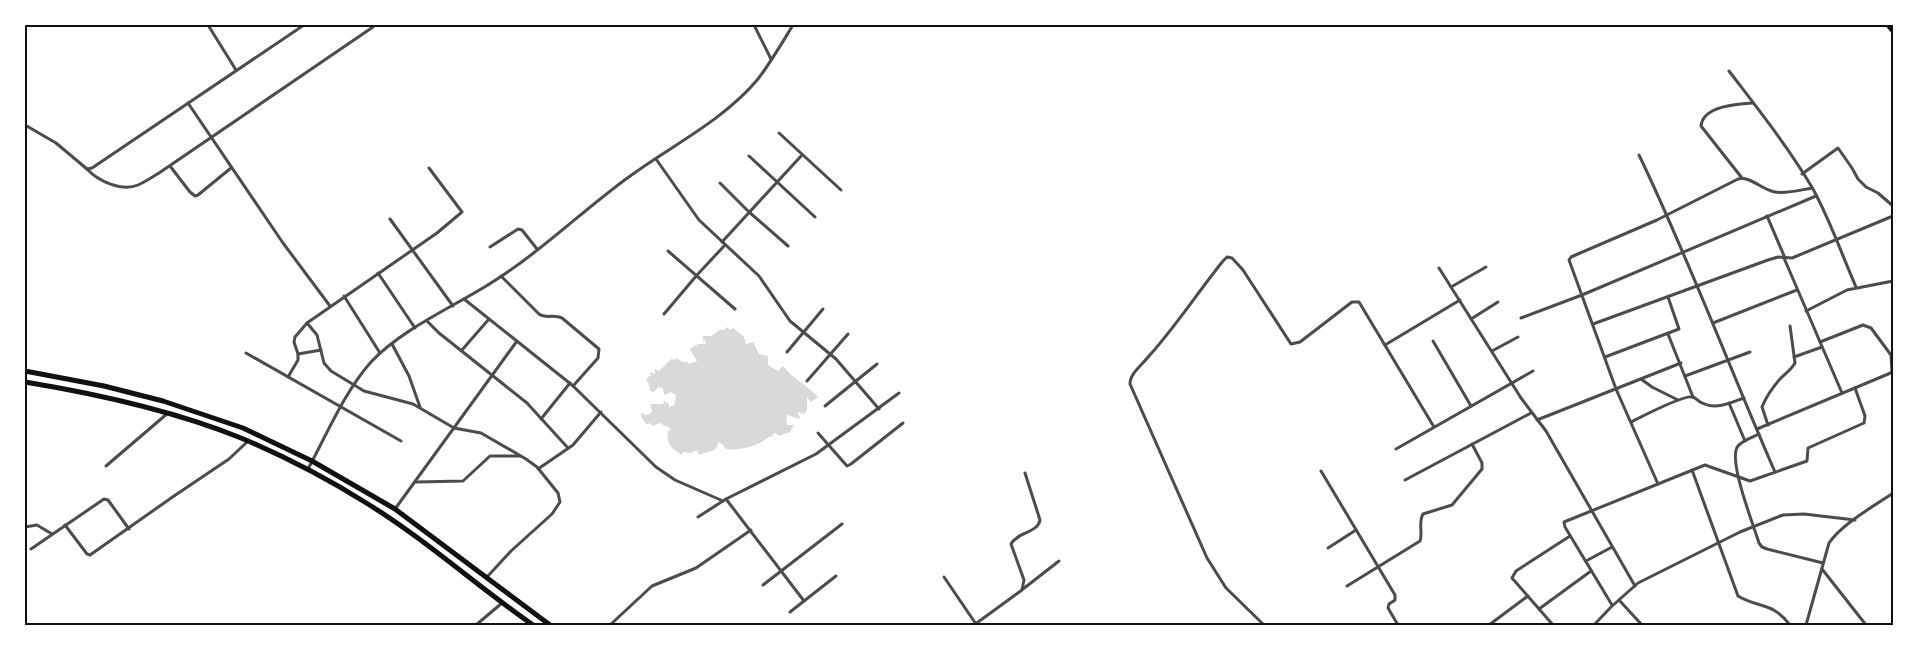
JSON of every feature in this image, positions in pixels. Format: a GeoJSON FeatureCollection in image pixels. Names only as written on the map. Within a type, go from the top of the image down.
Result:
{"type":"FeatureCollection","features":[{"type":"Feature","properties":{"kind":"main road"},"geometry":{"type":"LineString","coordinates":[[1888,25],[1893,31]]}},
{"type":"Feature","properties":{"kind":"main road"},"geometry":{"type":"LineString","coordinates":[[25,371],[104,386],[163,401],[243,428],[312,461],[395,509],[550,625]]}},
{"type":"Feature","properties":{"kind":"main road"},"geometry":{"type":"LineString","coordinates":[[25,382],[66,388],[168,413],[248,441],[307,470],[370,506],[452,564],[533,625]]}},
{"type":"Feature","properties":{"kind":"street"},"geometry":{"type":"LineString","coordinates":[[208,25],[236,70]]}},
{"type":"Feature","properties":{"kind":"street"},"geometry":{"type":"LineString","coordinates":[[87,169],[92,168],[304,25]]}},
{"type":"Feature","properties":{"kind":"street"},"geometry":{"type":"LineString","coordinates":[[754,25],[771,59]]}},
{"type":"Feature","properties":{"kind":"street"},"geometry":{"type":"LineString","coordinates":[[307,470],[354,386],[363,372],[380,353],[427,321],[501,276],[627,178],[694,134],[736,100],[758,79],[793,25]]}},
{"type":"Feature","properties":{"kind":"street"},"geometry":{"type":"LineString","coordinates":[[25,124],[56,143],[103,182],[132,187],[138,186],[212,138],[373,27]]}},
{"type":"Feature","properties":{"kind":"street"},"geometry":{"type":"LineString","coordinates":[[1729,71],[1812,188],[1856,287]]}},
{"type":"Feature","properties":{"kind":"street"},"geometry":{"type":"LineString","coordinates":[[1752,102],[1723,106],[1707,115],[1702,121],[1701,126],[1742,178],[1775,192],[1812,188]]}},
{"type":"Feature","properties":{"kind":"street"},"geometry":{"type":"LineString","coordinates":[[188,103],[283,243],[330,306]]}},
{"type":"Feature","properties":{"kind":"street"},"geometry":{"type":"LineString","coordinates":[[779,133],[841,190]]}},
{"type":"Feature","properties":{"kind":"street"},"geometry":{"type":"LineString","coordinates":[[1802,174],[1838,148],[1858,179],[1893,206]]}},
{"type":"Feature","properties":{"kind":"street"},"geometry":{"type":"LineString","coordinates":[[722,242],[802,155]]}},
{"type":"Feature","properties":{"kind":"street"},"geometry":{"type":"LineString","coordinates":[[1639,155],[1699,286],[1775,472]]}},
{"type":"Feature","properties":{"kind":"street"},"geometry":{"type":"LineString","coordinates":[[749,156],[815,217]]}},
{"type":"Feature","properties":{"kind":"street"},"geometry":{"type":"LineString","coordinates":[[656,159],[699,220],[759,276],[786,317],[830,354],[879,409]]}},
{"type":"Feature","properties":{"kind":"street"},"geometry":{"type":"LineString","coordinates":[[170,166],[194,196],[198,195],[231,168]]}},
{"type":"Feature","properties":{"kind":"street"},"geometry":{"type":"LineString","coordinates":[[288,377],[298,360],[294,342],[295,337],[307,323],[437,233],[462,212],[429,168]]}},
{"type":"Feature","properties":{"kind":"street"},"geometry":{"type":"LineString","coordinates":[[1658,484],[1616,389],[1569,260],[1571,257],[1668,215],[1742,178]]}},
{"type":"Feature","properties":{"kind":"street"},"geometry":{"type":"LineString","coordinates":[[720,183],[749,212],[788,246]]}},
{"type":"Feature","properties":{"kind":"street"},"geometry":{"type":"LineString","coordinates":[[1521,318],[1582,295],[1816,196]]}},
{"type":"Feature","properties":{"kind":"street"},"geometry":{"type":"LineString","coordinates":[[1768,216],[1797,290],[1842,393]]}},
{"type":"Feature","properties":{"kind":"street"},"geometry":{"type":"LineString","coordinates":[[1592,324],[1768,260],[1778,257],[1792,258],[1893,216]]}},
{"type":"Feature","properties":{"kind":"street"},"geometry":{"type":"LineString","coordinates":[[390,219],[453,306]]}},
{"type":"Feature","properties":{"kind":"street"},"geometry":{"type":"LineString","coordinates":[[490,247],[518,228],[522,230],[537,249]]}},
{"type":"Feature","properties":{"kind":"street"},"geometry":{"type":"LineString","coordinates":[[664,314],[725,245]]}},
{"type":"Feature","properties":{"kind":"street"},"geometry":{"type":"LineString","coordinates":[[668,250],[735,309]]}},
{"type":"Feature","properties":{"kind":"street"},"geometry":{"type":"LineString","coordinates":[[1264,625],[1226,588],[1207,558],[1130,384],[1130,379],[1227,257],[1232,258],[1243,270],[1292,344],[1300,342],[1352,302],[1355,301],[1364,308],[1434,427]]}},
{"type":"Feature","properties":{"kind":"street"},"geometry":{"type":"LineString","coordinates":[[1451,287],[1486,267]]}},
{"type":"Feature","properties":{"kind":"street"},"geometry":{"type":"LineString","coordinates":[[1439,268],[1512,383],[1546,431],[1635,586]]}},
{"type":"Feature","properties":{"kind":"street"},"geometry":{"type":"LineString","coordinates":[[378,273],[416,328]]}},
{"type":"Feature","properties":{"kind":"street"},"geometry":{"type":"LineString","coordinates":[[501,276],[542,316],[558,316],[562,318],[599,349],[598,358],[541,419]]}},
{"type":"Feature","properties":{"kind":"street"},"geometry":{"type":"LineString","coordinates":[[1806,311],[1847,290],[1893,281]]}},
{"type":"Feature","properties":{"kind":"street"},"geometry":{"type":"LineString","coordinates":[[1713,323],[1797,290]]}},
{"type":"Feature","properties":{"kind":"street"},"geometry":{"type":"LineString","coordinates":[[344,296],[380,353]]}},
{"type":"Feature","properties":{"kind":"street"},"geometry":{"type":"LineString","coordinates":[[1605,357],[1678,331],[1680,328],[1668,297]]}},
{"type":"Feature","properties":{"kind":"street"},"geometry":{"type":"LineString","coordinates":[[464,299],[572,385],[664,472],[675,480],[725,500],[751,530],[804,601]]}},
{"type":"Feature","properties":{"kind":"street"},"geometry":{"type":"LineString","coordinates":[[1385,345],[1460,300]]}},
{"type":"Feature","properties":{"kind":"street"},"geometry":{"type":"LineString","coordinates":[[1471,318],[1498,302]]}},
{"type":"Feature","properties":{"kind":"street"},"geometry":{"type":"LineString","coordinates":[[787,352],[824,309]]}},
{"type":"Feature","properties":{"kind":"street"},"geometry":{"type":"LineString","coordinates":[[462,350],[489,319]]}},
{"type":"Feature","properties":{"kind":"street"},"geometry":{"type":"LineString","coordinates":[[427,321],[439,333],[527,403],[568,448]]}},
{"type":"Feature","properties":{"kind":"street"},"geometry":{"type":"LineString","coordinates":[[307,323],[317,335],[322,358],[327,367],[354,386],[372,394],[406,401],[454,428],[482,433],[538,468],[558,493],[560,502],[555,511],[511,551],[487,577]]}},
{"type":"Feature","properties":{"kind":"street"},"geometry":{"type":"LineString","coordinates":[[1757,429],[1892,372],[1891,355],[1871,328],[1867,326],[1863,325],[1820,342]]}},
{"type":"Feature","properties":{"kind":"street"},"geometry":{"type":"LineString","coordinates":[[1768,425],[1762,407],[1765,399],[1777,383],[1792,369],[1795,363],[1790,326]]}},
{"type":"Feature","properties":{"kind":"street"},"geometry":{"type":"LineString","coordinates":[[807,381],[848,334]]}},
{"type":"Feature","properties":{"kind":"street"},"geometry":{"type":"LineString","coordinates":[[1668,334],[1694,397],[1700,402],[1719,406],[1744,398]]}},
{"type":"Feature","properties":{"kind":"street"},"geometry":{"type":"LineString","coordinates":[[1492,351],[1518,337]]}},
{"type":"Feature","properties":{"kind":"street"},"geometry":{"type":"LineString","coordinates":[[395,509],[517,341]]}},
{"type":"Feature","properties":{"kind":"street"},"geometry":{"type":"LineString","coordinates":[[1433,341],[1471,406]]}},
{"type":"Feature","properties":{"kind":"street"},"geometry":{"type":"LineString","coordinates":[[392,344],[408,376],[420,408]]}},
{"type":"Feature","properties":{"kind":"street"},"geometry":{"type":"LineString","coordinates":[[1794,357],[1822,347]]}},
{"type":"Feature","properties":{"kind":"street"},"geometry":{"type":"LineString","coordinates":[[298,354],[321,350]]}},
{"type":"Feature","properties":{"kind":"street"},"geometry":{"type":"LineString","coordinates":[[1685,376],[1750,352]]}},
{"type":"Feature","properties":{"kind":"street"},"geometry":{"type":"LineString","coordinates":[[246,353],[401,441]]}},
{"type":"Feature","properties":{"kind":"street"},"geometry":{"type":"LineString","coordinates":[[825,406],[876,364]]}},
{"type":"Feature","properties":{"kind":"street"},"geometry":{"type":"LineString","coordinates":[[1537,420],[1680,364]]}},
{"type":"Feature","properties":{"kind":"street"},"geometry":{"type":"LineString","coordinates":[[1396,448],[1533,371]]}},
{"type":"Feature","properties":{"kind":"street"},"geometry":{"type":"LineString","coordinates":[[1641,379],[1652,387],[1679,400]]}},
{"type":"Feature","properties":{"kind":"street"},"geometry":{"type":"LineString","coordinates":[[1612,605],[1570,536],[1564,522],[1692,470],[1709,465],[1750,481],[1806,461],[1808,448],[1864,423],[1865,416],[1855,388]]}},
{"type":"Feature","properties":{"kind":"street"},"geometry":{"type":"LineString","coordinates":[[698,517],[725,500],[816,454],[899,393]]}},
{"type":"Feature","properties":{"kind":"street"},"geometry":{"type":"LineString","coordinates":[[1631,422],[1679,400],[1694,397]]}},
{"type":"Feature","properties":{"kind":"street"},"geometry":{"type":"LineString","coordinates":[[1729,403],[1745,441]]}},
{"type":"Feature","properties":{"kind":"street"},"geometry":{"type":"LineString","coordinates":[[538,468],[568,448],[601,412]]}},
{"type":"Feature","properties":{"kind":"street"},"geometry":{"type":"LineString","coordinates":[[1405,480],[1532,412]]}},
{"type":"Feature","properties":{"kind":"street"},"geometry":{"type":"LineString","coordinates":[[106,466],[168,413]]}},
{"type":"Feature","properties":{"kind":"street"},"geometry":{"type":"LineString","coordinates":[[818,433],[847,466],[903,423]]}},
{"type":"Feature","properties":{"kind":"street"},"geometry":{"type":"LineString","coordinates":[[1759,434],[1745,441],[1736,450],[1737,477],[1762,547],[1823,563]]}},
{"type":"Feature","properties":{"kind":"street"},"geometry":{"type":"LineString","coordinates":[[65,525],[88,555],[229,460],[248,441]]}},
{"type":"Feature","properties":{"kind":"street"},"geometry":{"type":"LineString","coordinates":[[1347,586],[1420,541],[1420,520],[1423,514],[1452,505],[1482,469],[1482,463],[1472,444]]}},
{"type":"Feature","properties":{"kind":"street"},"geometry":{"type":"LineString","coordinates":[[416,482],[463,481],[490,456],[521,456]]}},
{"type":"Feature","properties":{"kind":"street"},"geometry":{"type":"LineString","coordinates":[[1692,470],[1720,542],[1738,596],[1774,609],[1790,625]]}},
{"type":"Feature","properties":{"kind":"street"},"geometry":{"type":"LineString","coordinates":[[1321,471],[1396,598],[1388,608],[1398,625]]}},
{"type":"Feature","properties":{"kind":"street"},"geometry":{"type":"LineString","coordinates":[[1022,590],[1024,580],[1011,544],[1017,536],[1037,527],[1040,520],[1025,473]]}},
{"type":"Feature","properties":{"kind":"street"},"geometry":{"type":"LineString","coordinates":[[1806,625],[1829,543],[1834,536],[1893,493]]}},
{"type":"Feature","properties":{"kind":"street"},"geometry":{"type":"LineString","coordinates":[[31,549],[106,498],[129,529]]}},
{"type":"Feature","properties":{"kind":"street"},"geometry":{"type":"LineString","coordinates":[[1594,625],[1612,605],[1635,586],[1754,526],[1792,513],[1855,520]]}},
{"type":"Feature","properties":{"kind":"street"},"geometry":{"type":"LineString","coordinates":[[763,585],[842,524]]}},
{"type":"Feature","properties":{"kind":"street"},"geometry":{"type":"LineString","coordinates":[[25,527],[37,525],[52,534]]}},
{"type":"Feature","properties":{"kind":"street"},"geometry":{"type":"LineString","coordinates":[[610,625],[652,586],[696,568],[751,530]]}},
{"type":"Feature","properties":{"kind":"street"},"geometry":{"type":"LineString","coordinates":[[1328,548],[1356,530]]}},
{"type":"Feature","properties":{"kind":"street"},"geometry":{"type":"LineString","coordinates":[[1553,625],[1514,581],[1513,574],[1570,536]]}},
{"type":"Feature","properties":{"kind":"street"},"geometry":{"type":"LineString","coordinates":[[1586,561],[1612,547]]}},
{"type":"Feature","properties":{"kind":"street"},"geometry":{"type":"LineString","coordinates":[[944,577],[975,624],[1059,561]]}},
{"type":"Feature","properties":{"kind":"street"},"geometry":{"type":"LineString","coordinates":[[1822,568],[1866,625]]}},
{"type":"Feature","properties":{"kind":"street"},"geometry":{"type":"LineString","coordinates":[[1539,609],[1591,570]]}},
{"type":"Feature","properties":{"kind":"street"},"geometry":{"type":"LineString","coordinates":[[790,612],[836,576]]}},
{"type":"Feature","properties":{"kind":"street"},"geometry":{"type":"LineString","coordinates":[[1489,625],[1528,596]]}},
{"type":"Feature","properties":{"kind":"street"},"geometry":{"type":"LineString","coordinates":[[1619,600],[1642,625]]}},
{"type":"Feature","properties":{"kind":"street"},"geometry":{"type":"LineString","coordinates":[[476,625],[502,603]]}},
{"type":"Feature","properties":{"kind":"shaded area"},"geometry":{"type":"Polygon","coordinates":[[[727,327],[730,330],[733,328],[744,337],[746,344],[753,342],[759,354],[768,356],[768,365],[778,371],[783,366],[818,397],[811,402],[807,397],[807,410],[804,414],[799,412],[799,419],[788,415],[786,418],[787,425],[794,425],[790,432],[779,436],[775,433],[772,435],[773,437],[770,436],[760,443],[743,448],[726,449],[721,443],[718,443],[715,449],[700,455],[696,450],[691,453],[683,452],[682,455],[669,443],[668,431],[670,431],[670,428],[659,423],[653,426],[649,423],[647,425],[641,417],[643,413],[645,415],[650,414],[652,411],[650,404],[663,404],[664,401],[669,404],[669,407],[674,405],[676,395],[671,392],[664,395],[663,388],[658,387],[652,392],[648,382],[646,382],[651,375],[649,372],[655,374],[655,369],[659,371],[671,359],[675,360],[676,358],[689,364],[697,361],[690,349],[698,344],[705,344],[706,341],[703,341],[703,336],[711,336],[727,327]]]}}]}
